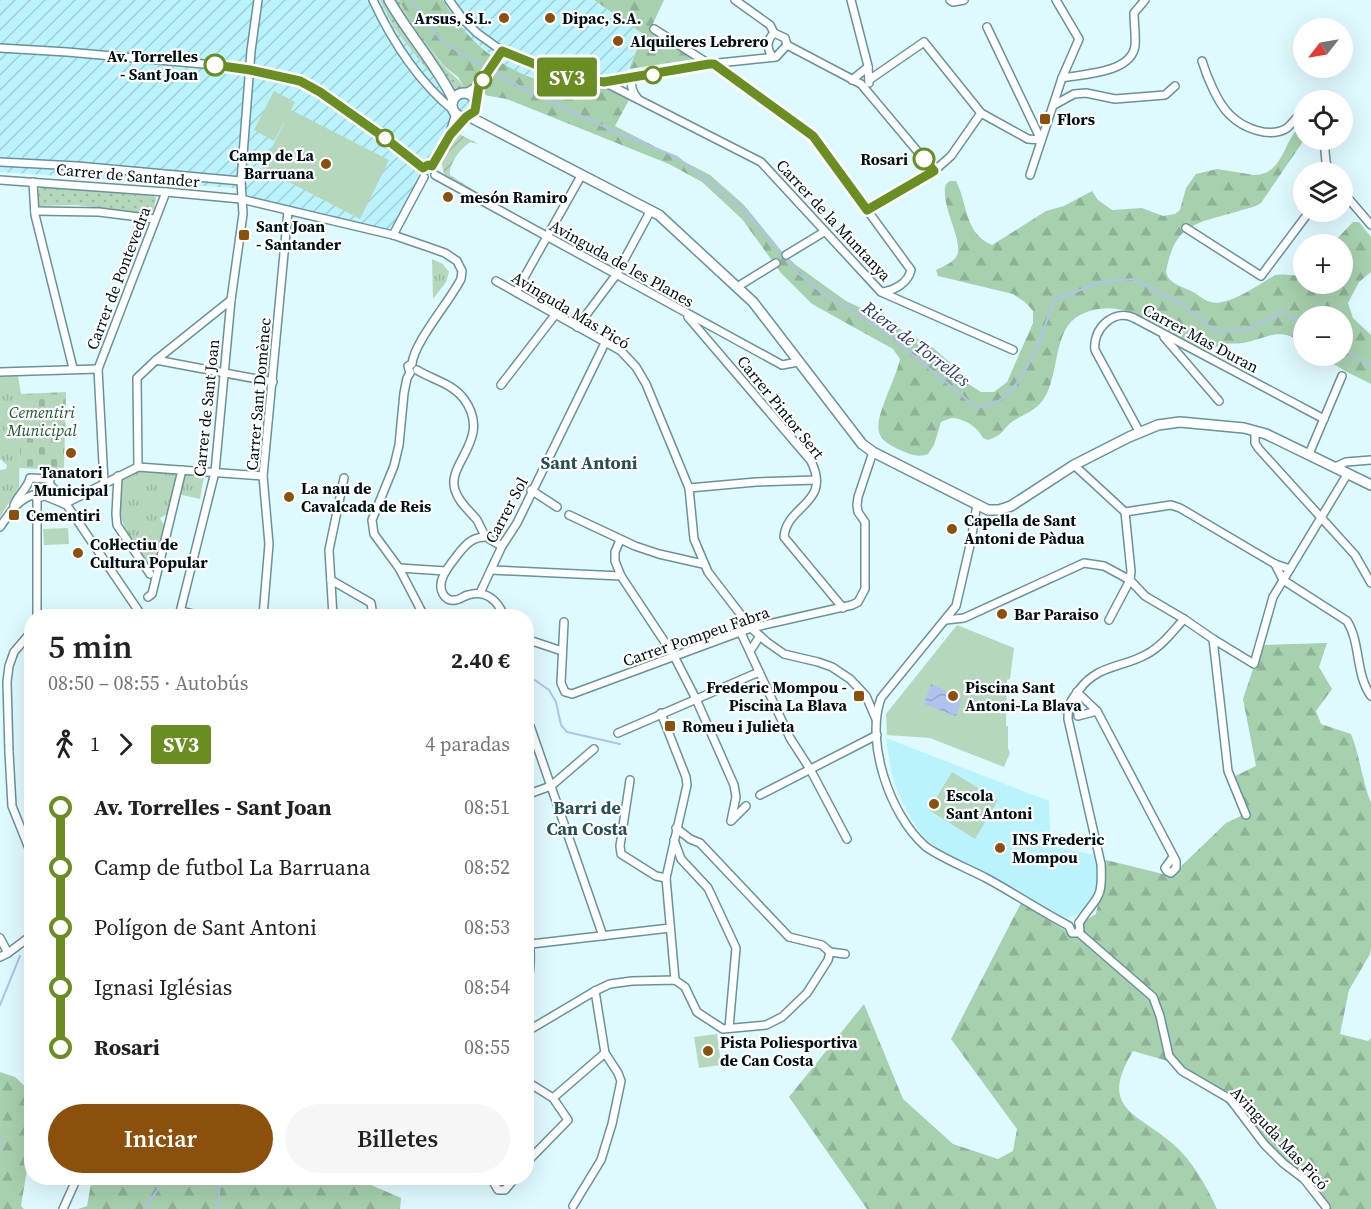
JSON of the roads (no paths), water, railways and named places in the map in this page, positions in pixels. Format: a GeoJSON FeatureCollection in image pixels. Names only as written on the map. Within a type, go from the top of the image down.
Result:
{"type":"FeatureCollection","features":[{"type":"Feature","properties":{"kind":"main road"},"geometry":{"type":"LineString","coordinates":[[389,0],[407,31],[442,76],[453,99],[455,112],[489,126],[501,135],[659,214],[757,308],[858,440],[873,452],[977,504],[994,510],[1011,506],[1074,465],[1158,425],[1180,422],[1255,431],[1309,454],[1371,485]]}},
{"type":"Feature","properties":{"kind":"main road"},"geometry":{"type":"LineString","coordinates":[[442,76],[464,93],[472,95],[489,126]]}},
{"type":"Feature","properties":{"kind":"main road"},"geometry":{"type":"LineString","coordinates":[[453,99],[464,93]]}},
{"type":"Feature","properties":{"kind":"main road"},"geometry":{"type":"LineString","coordinates":[[467,116],[473,113],[476,104]]}},
{"type":"Feature","properties":{"kind":"street"},"geometry":{"type":"LineString","coordinates":[[241,181],[251,51],[258,0]]}},
{"type":"Feature","properties":{"kind":"street"},"geometry":{"type":"LineString","coordinates":[[373,0],[398,45],[421,77],[455,112],[450,135]]}},
{"type":"Feature","properties":{"kind":"street"},"geometry":{"type":"LineString","coordinates":[[449,0],[477,33],[502,51],[569,78],[604,82],[711,64],[776,57],[787,45]]}},
{"type":"Feature","properties":{"kind":"street"},"geometry":{"type":"LineString","coordinates":[[735,0],[770,25],[774,33],[785,38],[787,45],[861,84],[934,171]]}},
{"type":"Feature","properties":{"kind":"street"},"geometry":{"type":"LineString","coordinates":[[850,0],[868,66],[869,91]]}},
{"type":"Feature","properties":{"kind":"street"},"geometry":{"type":"LineString","coordinates":[[950,0],[953,2],[964,0]]}},
{"type":"Feature","properties":{"kind":"street"},"geometry":{"type":"LineString","coordinates":[[1030,175],[1062,78],[1079,39],[1056,0]]}},
{"type":"Feature","properties":{"kind":"street"},"geometry":{"type":"LineString","coordinates":[[1062,78],[1120,67],[1131,58],[1135,47],[1134,13],[1145,0]]}},
{"type":"Feature","properties":{"kind":"street"},"geometry":{"type":"LineString","coordinates":[[987,27],[1041,140]]}},
{"type":"Feature","properties":{"kind":"street"},"geometry":{"type":"LineString","coordinates":[[654,29],[711,64],[813,136],[911,270],[909,277],[894,290],[881,292]]}},
{"type":"Feature","properties":{"kind":"street"},"geometry":{"type":"LineString","coordinates":[[773,57],[768,47],[769,38],[774,33]]}},
{"type":"Feature","properties":{"kind":"street"},"geometry":{"type":"LineString","coordinates":[[869,80],[924,42],[981,113],[1028,139],[1041,140]]}},
{"type":"Feature","properties":{"kind":"street"},"geometry":{"type":"LineString","coordinates":[[0,48],[160,60],[250,70],[300,81],[320,92],[423,168]]}},
{"type":"Feature","properties":{"kind":"street"},"geometry":{"type":"LineString","coordinates":[[476,104],[479,85],[502,51]]}},
{"type":"Feature","properties":{"kind":"street"},"geometry":{"type":"LineString","coordinates":[[1202,61],[1206,74],[1230,115],[1266,133],[1286,129],[1293,122]]}},
{"type":"Feature","properties":{"kind":"street"},"geometry":{"type":"LineString","coordinates":[[852,80],[868,66]]}},
{"type":"Feature","properties":{"kind":"street"},"geometry":{"type":"LineString","coordinates":[[633,78],[633,92],[639,102]]}},
{"type":"Feature","properties":{"kind":"street","name":"Carrer de la Muntanya"},"geometry":{"type":"LineString","coordinates":[[604,82],[639,102],[761,162],[881,292],[1013,350]]}},
{"type":"Feature","properties":{"kind":"street"},"geometry":{"type":"LineString","coordinates":[[464,93],[479,85]]}},
{"type":"Feature","properties":{"kind":"street"},"geometry":{"type":"LineString","coordinates":[[1054,105],[1074,94],[1086,93],[1115,99],[1165,95],[1175,86]]}},
{"type":"Feature","properties":{"kind":"street"},"geometry":{"type":"LineString","coordinates":[[867,210],[934,171],[951,156],[981,113]]}},
{"type":"Feature","properties":{"kind":"street"},"geometry":{"type":"LineString","coordinates":[[432,166],[450,135],[467,116]]}},
{"type":"Feature","properties":{"kind":"street","name":"Carrer de Santander"},"geometry":{"type":"LineString","coordinates":[[0,162],[77,166],[241,181]]}},
{"type":"Feature","properties":{"kind":"street"},"geometry":{"type":"LineString","coordinates":[[423,168],[428,165],[432,166]]}},
{"type":"Feature","properties":{"kind":"street"},"geometry":{"type":"LineString","coordinates":[[424,177],[429,179],[435,175],[432,166]]}},
{"type":"Feature","properties":{"kind":"street"},"geometry":{"type":"LineString","coordinates":[[393,235],[424,177],[423,168]]}},
{"type":"Feature","properties":{"kind":"street","name":"Avinguda de les Planes"},"geometry":{"type":"LineString","coordinates":[[435,175],[685,314],[782,365],[798,362]]}},
{"type":"Feature","properties":{"kind":"street"},"geometry":{"type":"LineString","coordinates":[[516,292],[581,176]]}},
{"type":"Feature","properties":{"kind":"street","name":"Carrer de Santander"},"geometry":{"type":"LineString","coordinates":[[0,180],[241,199],[393,235],[445,253],[457,261],[462,271],[461,279],[413,357],[413,369]]}},
{"type":"Feature","properties":{"kind":"street","name":"Carrer de Sant Joan"},"geometry":{"type":"LineString","coordinates":[[181,609],[215,472],[231,300],[243,214],[241,181]]}},
{"type":"Feature","properties":{"kind":"street"},"geometry":{"type":"LineString","coordinates":[[33,182],[35,211],[73,368]]}},
{"type":"Feature","properties":{"kind":"street","name":"Carrer de Pontevedra"},"geometry":{"type":"LineString","coordinates":[[104,482],[98,369],[166,192]]}},
{"type":"Feature","properties":{"kind":"street"},"geometry":{"type":"LineString","coordinates":[[1353,204],[1371,225]]}},
{"type":"Feature","properties":{"kind":"street","name":"Carrer Sant Domènec"},"geometry":{"type":"LineString","coordinates":[[264,609],[269,544],[263,476],[288,210]]}},
{"type":"Feature","properties":{"kind":"street"},"geometry":{"type":"LineString","coordinates":[[577,327],[616,275],[651,210]]}},
{"type":"Feature","properties":{"kind":"street"},"geometry":{"type":"LineString","coordinates":[[35,211],[99,212],[155,219]]}},
{"type":"Feature","properties":{"kind":"street"},"geometry":{"type":"LineString","coordinates":[[1186,228],[1261,276],[1302,222]]}},
{"type":"Feature","properties":{"kind":"street"},"geometry":{"type":"LineString","coordinates":[[786,255],[824,232]]}},
{"type":"Feature","properties":{"kind":"street"},"geometry":{"type":"LineString","coordinates":[[737,287],[776,262]]}},
{"type":"Feature","properties":{"kind":"street","name":"Avinguda Mas Picó"},"geometry":{"type":"LineString","coordinates":[[496,281],[621,351],[636,367],[646,384],[689,488],[694,539],[703,564],[760,636],[784,654],[832,667],[850,679],[866,696],[876,719]]}},
{"type":"Feature","properties":{"kind":"street"},"geometry":{"type":"LineString","coordinates":[[138,467],[137,378],[231,300]]}},
{"type":"Feature","properties":{"kind":"street","name":"Carrer Pintor Sert"},"geometry":{"type":"LineString","coordinates":[[685,314],[805,452],[816,470],[816,489],[810,499],[788,522],[784,537],[843,608]]}},
{"type":"Feature","properties":{"kind":"street","name":"Carrer Mas Duran"},"geometry":{"type":"LineString","coordinates":[[1140,433],[1095,350],[1095,334],[1109,320],[1118,315],[1126,314],[1324,419]]}},
{"type":"Feature","properties":{"kind":"street"},"geometry":{"type":"LineString","coordinates":[[501,385],[555,315]]}},
{"type":"Feature","properties":{"kind":"street"},"geometry":{"type":"LineString","coordinates":[[1160,333],[1219,401]]}},
{"type":"Feature","properties":{"kind":"street","name":"Carrer Sol"},"geometry":{"type":"LineString","coordinates":[[480,593],[606,343]]}},
{"type":"Feature","properties":{"kind":"street"},"geometry":{"type":"LineString","coordinates":[[156,360],[273,382]]}},
{"type":"Feature","properties":{"kind":"street"},"geometry":{"type":"LineString","coordinates":[[0,372],[98,369]]}},
{"type":"Feature","properties":{"kind":"street"},"geometry":{"type":"LineString","coordinates":[[420,609],[399,568],[371,527],[394,466],[399,445],[404,393],[407,378],[413,369],[452,387],[464,399],[472,413],[473,434],[455,475],[454,488],[459,501],[478,522],[486,537]]}},
{"type":"Feature","properties":{"kind":"street"},"geometry":{"type":"LineString","coordinates":[[1309,454],[1342,376]]}},
{"type":"Feature","properties":{"kind":"street"},"geometry":{"type":"LineString","coordinates":[[1255,431],[1255,443],[1259,449],[1354,555],[1371,583]]}},
{"type":"Feature","properties":{"kind":"street","name":"Carrer Pompeu Fabra"},"geometry":{"type":"LineString","coordinates":[[562,651],[561,683],[565,692],[580,692],[752,628],[843,608],[858,602],[865,589],[865,522],[858,512],[857,505],[873,452]]}},
{"type":"Feature","properties":{"kind":"street"},"geometry":{"type":"LineString","coordinates":[[1335,467],[1346,462],[1371,460]]}},
{"type":"Feature","properties":{"kind":"street"},"geometry":{"type":"LineString","coordinates":[[1074,465],[1125,512],[1130,580],[1109,620]]}},
{"type":"Feature","properties":{"kind":"street"},"geometry":{"type":"LineString","coordinates":[[64,504],[138,467],[263,476]]}},
{"type":"Feature","properties":{"kind":"street"},"geometry":{"type":"LineString","coordinates":[[148,597],[152,594],[182,470]]}},
{"type":"Feature","properties":{"kind":"street"},"geometry":{"type":"LineString","coordinates":[[946,620],[964,618],[1084,563],[1104,566],[1130,580],[1145,596],[1254,664],[1273,597],[1348,473]]}},
{"type":"Feature","properties":{"kind":"street"},"geometry":{"type":"LineString","coordinates":[[118,476],[117,525],[150,574]]}},
{"type":"Feature","properties":{"kind":"street"},"geometry":{"type":"LineString","coordinates":[[14,508],[18,496],[28,485],[30,478],[50,479],[49,492],[45,496]]}},
{"type":"Feature","properties":{"kind":"street"},"geometry":{"type":"LineString","coordinates":[[333,609],[329,550],[344,478]]}},
{"type":"Feature","properties":{"kind":"street"},"geometry":{"type":"LineString","coordinates":[[689,488],[816,480]]}},
{"type":"Feature","properties":{"kind":"street"},"geometry":{"type":"LineString","coordinates":[[28,485],[35,496],[37,609]]}},
{"type":"Feature","properties":{"kind":"street"},"geometry":{"type":"LineString","coordinates":[[50,485],[56,490],[136,609]]}},
{"type":"Feature","properties":{"kind":"street"},"geometry":{"type":"LineString","coordinates":[[531,490],[557,507]]}},
{"type":"Feature","properties":{"kind":"street"},"geometry":{"type":"LineString","coordinates":[[0,527],[24,498],[45,496],[64,504]]}},
{"type":"Feature","properties":{"kind":"street"},"geometry":{"type":"LineString","coordinates":[[866,696],[871,699],[880,698],[956,606],[977,504]]}},
{"type":"Feature","properties":{"kind":"street"},"geometry":{"type":"LineString","coordinates":[[1125,512],[1171,505],[1180,508],[1275,564],[1290,569]]}},
{"type":"Feature","properties":{"kind":"street"},"geometry":{"type":"LineString","coordinates":[[569,515],[620,540],[659,554],[703,564]]}},
{"type":"Feature","properties":{"kind":"street"},"geometry":{"type":"LineString","coordinates":[[500,609],[491,597],[480,593],[468,595],[459,600],[447,599],[442,592],[441,583],[446,571],[465,545],[476,537],[486,537],[502,546]]}},
{"type":"Feature","properties":{"kind":"street"},"geometry":{"type":"LineString","coordinates":[[620,540],[615,552],[615,561],[621,576],[674,656],[696,699],[734,785],[736,797],[731,821],[746,806]]}},
{"type":"Feature","properties":{"kind":"street"},"geometry":{"type":"LineString","coordinates":[[1275,564],[1283,580],[1347,621],[1352,629],[1364,687],[1371,696]]}},
{"type":"Feature","properties":{"kind":"street"},"geometry":{"type":"LineString","coordinates":[[399,568],[446,571]]}},
{"type":"Feature","properties":{"kind":"street"},"geometry":{"type":"LineString","coordinates":[[491,570],[621,576]]}},
{"type":"Feature","properties":{"kind":"street"},"geometry":{"type":"LineString","coordinates":[[331,580],[371,603],[372,609]]}},
{"type":"Feature","properties":{"kind":"street"},"geometry":{"type":"LineString","coordinates":[[956,606],[964,618]]}},
{"type":"Feature","properties":{"kind":"street"},"geometry":{"type":"LineString","coordinates":[[1079,923],[1099,898],[1102,884],[1101,864],[1068,719],[1068,706],[1085,682],[1100,670],[1147,654],[1170,636],[1184,619]]}},
{"type":"Feature","properties":{"kind":"street"},"geometry":{"type":"LineString","coordinates":[[534,642],[562,651],[564,622]]}},
{"type":"Feature","properties":{"kind":"street"},"geometry":{"type":"LineString","coordinates":[[741,633],[790,738],[810,769],[847,839]]}},
{"type":"Feature","properties":{"kind":"street"},"geometry":{"type":"LineString","coordinates":[[750,651],[760,636]]}},
{"type":"Feature","properties":{"kind":"street"},"geometry":{"type":"LineString","coordinates":[[1213,639],[1228,771],[1246,815]]}},
{"type":"Feature","properties":{"kind":"street"},"geometry":{"type":"LineString","coordinates":[[24,640],[14,652],[7,682],[12,806],[24,838]]}},
{"type":"Feature","properties":{"kind":"street"},"geometry":{"type":"LineString","coordinates":[[618,733],[759,672]]}},
{"type":"Feature","properties":{"kind":"street"},"geometry":{"type":"LineString","coordinates":[[0,677],[7,682]]}},
{"type":"Feature","properties":{"kind":"street"},"geometry":{"type":"LineString","coordinates":[[1077,692],[1097,711],[1173,856]]}},
{"type":"Feature","properties":{"kind":"street"},"geometry":{"type":"LineString","coordinates":[[1077,692],[1078,716],[1097,711]]}},
{"type":"Feature","properties":{"kind":"street","name":"Avinguda Mas Picó"},"geometry":{"type":"LineString","coordinates":[[880,698],[876,719],[881,767],[892,799],[919,840],[928,848],[988,879],[1069,926],[1072,933],[1078,932],[1153,997],[1169,1056],[1182,1071],[1230,1099],[1264,1144],[1304,1179],[1326,1207]]}},
{"type":"Feature","properties":{"kind":"street"},"geometry":{"type":"LineString","coordinates":[[661,713],[686,777],[687,790],[676,828],[666,878],[675,980]]}},
{"type":"Feature","properties":{"kind":"street"},"geometry":{"type":"LineString","coordinates":[[760,795],[877,735]]}},
{"type":"Feature","properties":{"kind":"street"},"geometry":{"type":"LineString","coordinates":[[534,737],[603,936]]}},
{"type":"Feature","properties":{"kind":"street"},"geometry":{"type":"LineString","coordinates":[[534,792],[551,786],[594,748]]}},
{"type":"Feature","properties":{"kind":"street"},"geometry":{"type":"LineString","coordinates":[[630,780],[620,846],[621,854],[656,876],[666,878]]}},
{"type":"Feature","properties":{"kind":"street"},"geometry":{"type":"LineString","coordinates":[[676,828],[690,839],[700,843],[789,936],[822,945],[830,952],[845,954]]}},
{"type":"Feature","properties":{"kind":"street"},"geometry":{"type":"LineString","coordinates":[[674,840],[690,839]]}},
{"type":"Feature","properties":{"kind":"street"},"geometry":{"type":"LineString","coordinates":[[674,840],[681,859],[708,888],[736,948],[729,1028]]}},
{"type":"Feature","properties":{"kind":"street"},"geometry":{"type":"LineString","coordinates":[[670,856],[681,859]]}},
{"type":"Feature","properties":{"kind":"street"},"geometry":{"type":"LineString","coordinates":[[1069,926],[1073,922],[1079,923]]}},
{"type":"Feature","properties":{"kind":"street"},"geometry":{"type":"LineString","coordinates":[[1078,932],[1081,928],[1079,923]]}},
{"type":"Feature","properties":{"kind":"street"},"geometry":{"type":"LineString","coordinates":[[534,944],[670,928]]}},
{"type":"Feature","properties":{"kind":"street"},"geometry":{"type":"LineString","coordinates":[[0,938],[8,954]]}},
{"type":"Feature","properties":{"kind":"street"},"geometry":{"type":"LineString","coordinates":[[0,957],[8,954],[24,941]]}},
{"type":"Feature","properties":{"kind":"street"},"geometry":{"type":"LineString","coordinates":[[534,1027],[595,991],[616,983],[675,980],[685,987],[697,1012],[723,1029],[766,1025],[782,1017],[807,993],[828,960],[830,952]]}},
{"type":"Feature","properties":{"kind":"street"},"geometry":{"type":"LineString","coordinates":[[573,1206],[602,1160],[621,1081],[618,1072],[605,1053],[595,991]]}},
{"type":"Feature","properties":{"kind":"street"},"geometry":{"type":"LineString","coordinates":[[553,1098],[605,1053]]}},
{"type":"Feature","properties":{"kind":"street"},"geometry":{"type":"LineString","coordinates":[[534,1086],[553,1098],[568,1120],[534,1155]]}},
{"type":"Feature","properties":{"kind":"street"},"geometry":{"type":"LineString","coordinates":[[63,1209],[74,1185]]}},
{"type":"Feature","properties":{"kind":"street"},"geometry":{"type":"LineString","coordinates":[[495,1185],[498,1190],[505,1190],[509,1185]]}},
{"type":"Feature","properties":{"kind":"water"},"geometry":{"type":"Polygon","coordinates":[[[931,684],[962,699],[956,716],[924,704],[931,684]]]}},
{"type":"Feature","properties":{"kind":"waterway","name":"Riera de Torrelles"},"geometry":{"type":"LineString","coordinates":[[411,0],[442,42],[488,69]]}},
{"type":"Feature","properties":{"kind":"waterway","name":"Riera de Torrelles"},"geometry":{"type":"LineString","coordinates":[[497,74],[616,132],[677,157],[742,208],[800,275],[821,292],[885,332],[977,408],[1000,400],[1018,381],[1033,354],[1054,300],[1101,282],[1133,279],[1182,304],[1215,331],[1247,330],[1282,312],[1293,318]]}},
{"type":"Feature","properties":{"kind":"waterway","name":"Riera de Torrelles"},"geometry":{"type":"LineString","coordinates":[[1353,355],[1371,366]]}},
{"type":"Feature","properties":{"kind":"waterway"},"geometry":{"type":"LineString","coordinates":[[534,680],[549,690],[556,702],[561,725],[567,732],[620,744]]}},
{"type":"Feature","properties":{"kind":"waterway"},"geometry":{"type":"LineString","coordinates":[[0,1005],[20,956]]}},
{"type":"Feature","properties":{"kind":"waterway"},"geometry":{"type":"LineString","coordinates":[[0,1137],[0,1147]]}},
{"type":"Feature","properties":{"kind":"waterway"},"geometry":{"type":"LineString","coordinates":[[144,1209],[161,1185]]}},
{"type":"Feature","properties":{"kind":"waterway"},"geometry":{"type":"LineString","coordinates":[[218,1209],[220,1185]]}},
{"type":"Feature","properties":{"kind":"place","name":"Arsus, S.L."},"geometry":{"type":"Point","coordinates":[504,18]}},
{"type":"Feature","properties":{"kind":"place","name":"Dipac, S.A."},"geometry":{"type":"Point","coordinates":[550,18]}},
{"type":"Feature","properties":{"kind":"place","name":"Alquileres Lebrero"},"geometry":{"type":"Point","coordinates":[618,41]}},
{"type":"Feature","properties":{"kind":"place","name":"Av. Torrelles - Sant Joan"},"geometry":{"type":"Point","coordinates":[215,65]}},
{"type":"Feature","properties":{"kind":"place","name":"Flors"},"geometry":{"type":"Point","coordinates":[1045,119]}},
{"type":"Feature","properties":{"kind":"place","name":"Rosari"},"geometry":{"type":"Point","coordinates":[924,159]}},
{"type":"Feature","properties":{"kind":"place","name":"Camp de La Barruana"},"geometry":{"type":"Point","coordinates":[326,164]}},
{"type":"Feature","properties":{"kind":"place","name":"mesón Ramiro"},"geometry":{"type":"Point","coordinates":[448,197]}},
{"type":"Feature","properties":{"kind":"place","name":"Sant Joan - Santander"},"geometry":{"type":"Point","coordinates":[244,235]}},
{"type":"Feature","properties":{"kind":"place","name":"Tanatori Municipal"},"geometry":{"type":"Point","coordinates":[71,453]}},
{"type":"Feature","properties":{"kind":"place","name":"La nau de Cavalcada de Reis"},"geometry":{"type":"Point","coordinates":[289,497]}},
{"type":"Feature","properties":{"kind":"place","name":"Cementiri"},"geometry":{"type":"Point","coordinates":[14,515]}},
{"type":"Feature","properties":{"kind":"place","name":"Capella de Sant Antoni de Pàdua"},"geometry":{"type":"Point","coordinates":[952,529]}},
{"type":"Feature","properties":{"kind":"place","name":"Col·lectiu de Cultura Popular"},"geometry":{"type":"Point","coordinates":[78,553]}},
{"type":"Feature","properties":{"kind":"place","name":"Bar Paraiso"},"geometry":{"type":"Point","coordinates":[1002,614]}},
{"type":"Feature","properties":{"kind":"place","name":"Frederic Mompou - Piscina La Blava"},"geometry":{"type":"Point","coordinates":[859,696]}},
{"type":"Feature","properties":{"kind":"place","name":"Piscina Sant Antoni-La Blava"},"geometry":{"type":"Point","coordinates":[953,696]}},
{"type":"Feature","properties":{"kind":"place","name":"Romeu i Julieta"},"geometry":{"type":"Point","coordinates":[670,726]}},
{"type":"Feature","properties":{"kind":"place","name":"Escola Sant Antoni"},"geometry":{"type":"Point","coordinates":[934,804]}},
{"type":"Feature","properties":{"kind":"place","name":"INS Frederic Mompou"},"geometry":{"type":"Point","coordinates":[1000,848]}},
{"type":"Feature","properties":{"kind":"place","name":"Pista Poliesportiva de Can Costa"},"geometry":{"type":"Point","coordinates":[708,1051]}},
{"type":"Feature","properties":{"kind":"district","name":"Sant Antoni"},"geometry":{"type":"Point","coordinates":[589,463]}},
{"type":"Feature","properties":{"kind":"district","name":"Barri de Can Costa"},"geometry":{"type":"Point","coordinates":[587,818]}},
{"type":"Feature","properties":{"kind":"park label","name":"Cementiri Municipal"},"geometry":{"type":"Point","coordinates":[42,421]}}]}
